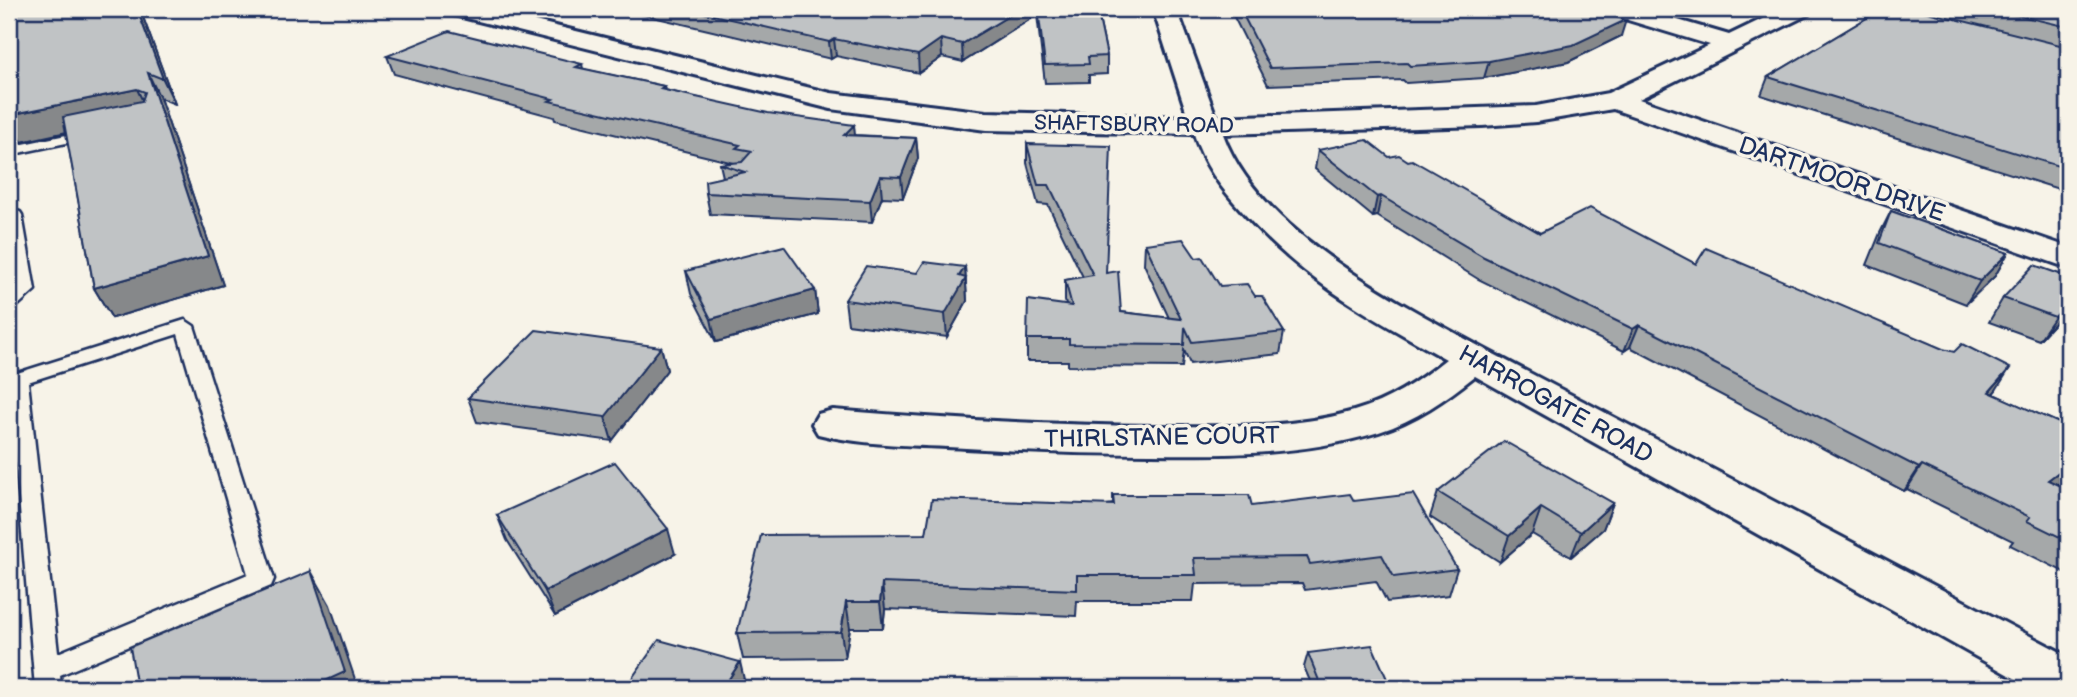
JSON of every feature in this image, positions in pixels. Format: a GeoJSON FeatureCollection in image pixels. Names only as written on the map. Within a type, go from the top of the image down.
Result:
{"type":"FeatureCollection","features":[{"type":"Feature","properties":{"kind":"street","name":"SHAFTSBURY ROAD"},"geometry":{"type":"LineString","coordinates":[[458,9],[831,101],[986,121],[1205,126],[1482,118],[1536,114],[1615,100],[1801,9]]}},
{"type":"Feature","properties":{"kind":"street","name":"HARROGATE ROAD"},"geometry":{"type":"LineString","coordinates":[[1165,9],[1216,157],[1241,191],[1280,234],[1322,270],[1394,315],[2068,682]]}},
{"type":"Feature","properties":{"kind":"street"},"geometry":{"type":"LineString","coordinates":[[1616,9],[1732,44]]}},
{"type":"Feature","properties":{"kind":"street","name":"DARTMOOR DRIVE"},"geometry":{"type":"LineString","coordinates":[[1615,100],[2068,258]]}},
{"type":"Feature","properties":{"kind":"street","name":"THIRLSTANE COURT"},"geometry":{"type":"LineString","coordinates":[[833,424],[966,437],[1254,439],[1331,431],[1394,411],[1430,391],[1472,358]]}},
{"type":"Feature","properties":{"kind":"lane"},"geometry":{"type":"LineString","coordinates":[[9,151],[111,129]]}},
{"type":"Feature","properties":{"kind":"lane"},"geometry":{"type":"LineString","coordinates":[[9,214],[14,215],[26,290],[9,304]]}},
{"type":"Feature","properties":{"kind":"lane"},"geometry":{"type":"LineString","coordinates":[[185,326],[262,579],[48,678],[18,379],[185,326]]}},
{"type":"Feature","properties":{"kind":"building"},"geometry":{"type":"Polygon","coordinates":[[[9,9],[137,9],[163,79],[148,73],[208,256],[94,288],[63,117],[142,101],[145,92],[137,89],[9,115],[9,9]]]}},
{"type":"Feature","properties":{"kind":"building"},"geometry":{"type":"Polygon","coordinates":[[[687,9],[1020,9],[962,44],[941,39],[918,55],[834,39],[829,42],[687,9]]]}},
{"type":"Feature","properties":{"kind":"building"},"geometry":{"type":"Polygon","coordinates":[[[1038,9],[1097,9],[1107,56],[1088,57],[1089,64],[1045,65],[1038,9]]]}},
{"type":"Feature","properties":{"kind":"building"},"geometry":{"type":"Polygon","coordinates":[[[1240,9],[1590,9],[1626,20],[1573,45],[1489,61],[1410,66],[1407,63],[1270,68],[1240,9]]]}},
{"type":"Feature","properties":{"kind":"building"},"geometry":{"type":"Polygon","coordinates":[[[1882,9],[1915,9],[2068,47],[2068,169],[1768,77],[1882,9]]]}},
{"type":"Feature","properties":{"kind":"building"},"geometry":{"type":"Polygon","coordinates":[[[1991,9],[2068,9],[2068,27],[1991,9]]]}},
{"type":"Feature","properties":{"kind":"building"},"geometry":{"type":"Polygon","coordinates":[[[449,31],[582,64],[576,67],[664,86],[660,89],[768,113],[854,125],[844,135],[916,138],[901,177],[880,176],[870,201],[706,193],[705,181],[745,172],[720,164],[742,162],[752,151],[736,148],[740,145],[549,101],[553,99],[387,56],[449,31]]]}},
{"type":"Feature","properties":{"kind":"building"},"geometry":{"type":"Polygon","coordinates":[[[1367,140],[1389,157],[1399,155],[1408,161],[1412,160],[1540,233],[1590,208],[1696,264],[1706,248],[1943,349],[1954,352],[1962,344],[2010,368],[1989,392],[2068,427],[2068,465],[2048,480],[2068,489],[2068,541],[2027,521],[2030,517],[1922,465],[1919,468],[1639,325],[1633,329],[1484,257],[1381,196],[1377,197],[1318,150],[1367,140]]]}},
{"type":"Feature","properties":{"kind":"building"},"geometry":{"type":"Polygon","coordinates":[[[1027,144],[1111,146],[1106,273],[1118,271],[1121,312],[1181,319],[1145,244],[1183,239],[1196,258],[1202,257],[1220,286],[1247,284],[1255,296],[1262,296],[1284,332],[1192,342],[1185,327],[1184,345],[1069,344],[1069,339],[1027,339],[1028,300],[1072,306],[1065,280],[1093,275],[1049,185],[1038,185],[1027,144]]]}},
{"type":"Feature","properties":{"kind":"building"},"geometry":{"type":"Polygon","coordinates":[[[1891,211],[2008,253],[1980,281],[1879,243],[1891,211]]]}},
{"type":"Feature","properties":{"kind":"building"},"geometry":{"type":"Polygon","coordinates":[[[784,246],[815,290],[711,319],[686,271],[784,246]]]}},
{"type":"Feature","properties":{"kind":"building"},"geometry":{"type":"Polygon","coordinates":[[[924,262],[965,267],[959,276],[966,278],[945,314],[845,300],[866,266],[917,273],[924,262]]]}},
{"type":"Feature","properties":{"kind":"building"},"geometry":{"type":"Polygon","coordinates":[[[2034,265],[2068,277],[2068,302],[2055,317],[2003,298],[2034,265]]]}},
{"type":"Feature","properties":{"kind":"building"},"geometry":{"type":"Polygon","coordinates":[[[536,330],[661,347],[605,417],[468,398],[536,330]]]}},
{"type":"Feature","properties":{"kind":"building"},"geometry":{"type":"Polygon","coordinates":[[[1504,441],[1613,503],[1581,532],[1541,508],[1509,536],[1438,492],[1504,441]]]}},
{"type":"Feature","properties":{"kind":"building"},"geometry":{"type":"Polygon","coordinates":[[[615,462],[668,529],[545,591],[497,515],[615,462]]]}},
{"type":"Feature","properties":{"kind":"building"},"geometry":{"type":"Polygon","coordinates":[[[1350,494],[1354,501],[1413,494],[1457,569],[1394,577],[1382,555],[1310,564],[1307,557],[1194,558],[1196,575],[1077,575],[1077,590],[882,583],[880,602],[846,602],[841,632],[737,633],[761,535],[926,534],[932,499],[1114,505],[1113,495],[1249,495],[1252,506],[1350,494]]]}},
{"type":"Feature","properties":{"kind":"building"},"geometry":{"type":"Polygon","coordinates":[[[311,571],[345,672],[310,688],[137,688],[130,647],[311,571]]]}},
{"type":"Feature","properties":{"kind":"building"},"geometry":{"type":"Polygon","coordinates":[[[659,640],[740,662],[723,688],[625,688],[659,640]]]}},
{"type":"Feature","properties":{"kind":"building"},"geometry":{"type":"Polygon","coordinates":[[[1372,645],[1391,688],[1322,688],[1308,653],[1372,645]]]}}]}
